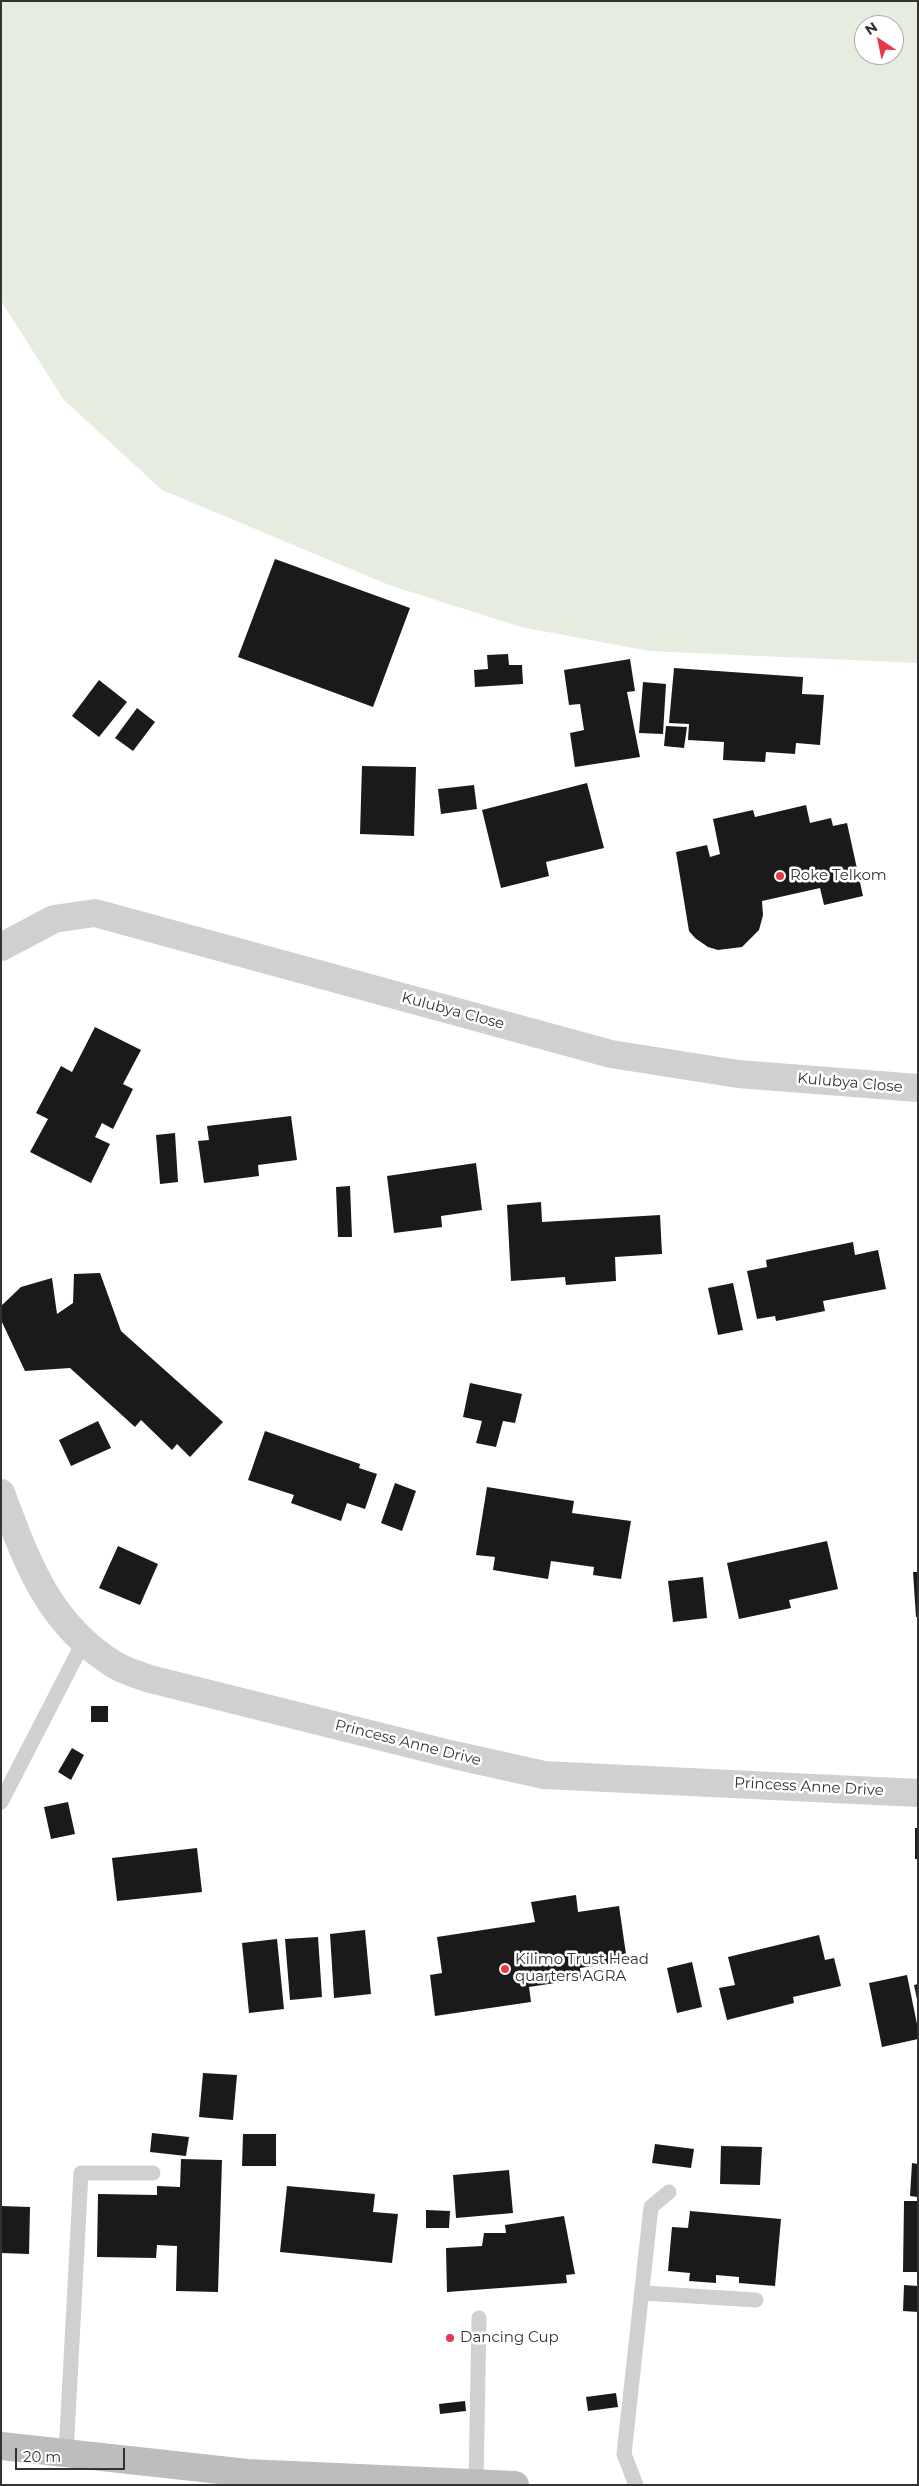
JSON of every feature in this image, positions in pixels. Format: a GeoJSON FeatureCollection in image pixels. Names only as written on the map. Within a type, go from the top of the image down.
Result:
{"type":"FeatureCollection","features":[{"type":"Feature","properties":{"kind":"street","name":"Kulubya Close"},"geometry":{"type":"LineString","coordinates":[[1,947],[54,919],[95,913],[611,1054],[738,1074],[918,1088]]}},
{"type":"Feature","properties":{"kind":"street","name":"Princess Anne Drive"},"geometry":{"type":"LineString","coordinates":[[1,1493],[26,1560],[43,1593],[84,1641],[115,1665],[150,1679],[454,1755],[544,1775],[918,1793]]}},
{"type":"Feature","properties":{"kind":"street"},"geometry":{"type":"LineString","coordinates":[[1,2446],[247,2473],[515,2485]]}},
{"type":"Feature","properties":{"kind":"lane"},"geometry":{"type":"LineString","coordinates":[[1,1802],[84,1641]]}},
{"type":"Feature","properties":{"kind":"lane"},"geometry":{"type":"LineString","coordinates":[[66,2454],[81,2173],[153,2173]]}},
{"type":"Feature","properties":{"kind":"lane"},"geometry":{"type":"LineString","coordinates":[[636,2485],[624,2454],[651,2207],[670,2192]]}},
{"type":"Feature","properties":{"kind":"lane"},"geometry":{"type":"LineString","coordinates":[[643,2293],[756,2300]]}},
{"type":"Feature","properties":{"kind":"lane"},"geometry":{"type":"LineString","coordinates":[[476,2483],[479,2318]]}},
{"type":"Feature","properties":{"kind":"shaded area"},"geometry":{"type":"Polygon","coordinates":[[[1,1],[918,1],[918,663],[649,651],[521,627],[389,585],[162,490],[64,400],[1,301],[1,1]]]}},
{"type":"Feature","properties":{"kind":"building"},"geometry":{"type":"Polygon","coordinates":[[[275,559],[410,608],[373,707],[238,657],[275,559]]]}},
{"type":"Feature","properties":{"kind":"building"},"geometry":{"type":"Polygon","coordinates":[[[508,654],[509,665],[522,665],[523,684],[475,687],[474,670],[488,669],[487,655],[508,654]]]}},
{"type":"Feature","properties":{"kind":"building"},"geometry":{"type":"Polygon","coordinates":[[[630,659],[635,691],[627,692],[640,757],[575,767],[570,733],[584,730],[580,704],[569,705],[564,670],[630,659]]]}},
{"type":"Feature","properties":{"kind":"building"},"geometry":{"type":"Polygon","coordinates":[[[674,668],[803,677],[802,694],[824,695],[820,745],[796,743],[795,754],[766,752],[765,762],[723,760],[724,742],[688,740],[689,724],[669,723],[674,668]]]}},
{"type":"Feature","properties":{"kind":"building"},"geometry":{"type":"Polygon","coordinates":[[[99,680],[127,702],[99,737],[72,716],[99,680]]]}},
{"type":"Feature","properties":{"kind":"building"},"geometry":{"type":"Polygon","coordinates":[[[643,682],[666,684],[663,734],[639,733],[643,682]]]}},
{"type":"Feature","properties":{"kind":"building"},"geometry":{"type":"Polygon","coordinates":[[[137,708],[155,722],[133,751],[115,738],[137,708]]]}},
{"type":"Feature","properties":{"kind":"building"},"geometry":{"type":"Polygon","coordinates":[[[666,726],[687,727],[684,748],[664,746],[666,726]]]}},
{"type":"Feature","properties":{"kind":"building"},"geometry":{"type":"Polygon","coordinates":[[[362,766],[416,767],[414,836],[360,834],[362,766]]]}},
{"type":"Feature","properties":{"kind":"building"},"geometry":{"type":"Polygon","coordinates":[[[587,783],[604,848],[546,862],[549,876],[501,888],[482,810],[587,783]]]}},
{"type":"Feature","properties":{"kind":"building"},"geometry":{"type":"Polygon","coordinates":[[[474,785],[477,809],[441,814],[438,789],[474,785]]]}},
{"type":"Feature","properties":{"kind":"building"},"geometry":{"type":"Polygon","coordinates":[[[806,805],[810,823],[831,818],[833,826],[847,823],[863,896],[824,905],[820,888],[762,901],[763,915],[759,930],[742,947],[718,950],[708,947],[695,938],[689,931],[676,852],[707,845],[710,857],[720,854],[713,819],[753,810],[755,817],[806,805]]]}},
{"type":"Feature","properties":{"kind":"building"},"geometry":{"type":"Polygon","coordinates":[[[95,1027],[141,1050],[123,1084],[133,1089],[113,1129],[102,1123],[95,1137],[110,1144],[91,1183],[30,1152],[48,1119],[36,1113],[61,1066],[72,1072],[95,1027]]]}},
{"type":"Feature","properties":{"kind":"building"},"geometry":{"type":"Polygon","coordinates":[[[291,1116],[297,1160],[258,1165],[259,1176],[204,1183],[198,1141],[209,1140],[207,1126],[291,1116]]]}},
{"type":"Feature","properties":{"kind":"building"},"geometry":{"type":"Polygon","coordinates":[[[175,1133],[178,1182],[160,1184],[156,1135],[175,1133]]]}},
{"type":"Feature","properties":{"kind":"building"},"geometry":{"type":"Polygon","coordinates":[[[476,1163],[482,1210],[441,1216],[442,1227],[394,1233],[387,1176],[476,1163]]]}},
{"type":"Feature","properties":{"kind":"building"},"geometry":{"type":"Polygon","coordinates":[[[350,1186],[352,1237],[338,1237],[336,1187],[350,1186]]]}},
{"type":"Feature","properties":{"kind":"building"},"geometry":{"type":"Polygon","coordinates":[[[541,1202],[542,1222],[660,1215],[662,1254],[615,1257],[616,1281],[566,1285],[565,1277],[511,1281],[507,1205],[541,1202]]]}},
{"type":"Feature","properties":{"kind":"building"},"geometry":{"type":"Polygon","coordinates":[[[853,1242],[855,1255],[878,1250],[886,1289],[823,1301],[825,1311],[776,1321],[775,1316],[757,1319],[747,1271],[767,1267],[766,1260],[853,1242]]]}},
{"type":"Feature","properties":{"kind":"building"},"geometry":{"type":"Polygon","coordinates":[[[100,1273],[121,1331],[223,1422],[190,1457],[177,1444],[172,1450],[141,1420],[135,1427],[70,1368],[25,1371],[1,1320],[1,1306],[21,1287],[52,1278],[57,1314],[73,1303],[74,1274],[100,1273]]]}},
{"type":"Feature","properties":{"kind":"building"},"geometry":{"type":"Polygon","coordinates":[[[733,1283],[743,1330],[718,1335],[708,1288],[733,1283]]]}},
{"type":"Feature","properties":{"kind":"building"},"geometry":{"type":"Polygon","coordinates":[[[470,1383],[522,1394],[515,1423],[503,1421],[496,1447],[476,1443],[482,1421],[463,1417],[470,1383]]]}},
{"type":"Feature","properties":{"kind":"building"},"geometry":{"type":"Polygon","coordinates":[[[98,1421],[111,1448],[71,1466],[59,1440],[98,1421]]]}},
{"type":"Feature","properties":{"kind":"building"},"geometry":{"type":"Polygon","coordinates":[[[265,1431],[360,1464],[359,1468],[377,1474],[365,1509],[347,1503],[341,1521],[291,1503],[294,1495],[248,1480],[265,1431]]]}},
{"type":"Feature","properties":{"kind":"building"},"geometry":{"type":"Polygon","coordinates":[[[395,1483],[416,1491],[402,1531],[381,1523],[395,1483]]]}},
{"type":"Feature","properties":{"kind":"building"},"geometry":{"type":"Polygon","coordinates":[[[487,1487],[574,1501],[572,1513],[631,1521],[621,1579],[593,1575],[594,1567],[551,1561],[548,1579],[493,1570],[495,1557],[476,1555],[487,1487]]]}},
{"type":"Feature","properties":{"kind":"building"},"geometry":{"type":"Polygon","coordinates":[[[827,1541],[838,1589],[789,1600],[791,1608],[739,1619],[727,1563],[827,1541]]]}},
{"type":"Feature","properties":{"kind":"building"},"geometry":{"type":"Polygon","coordinates":[[[118,1546],[158,1564],[140,1605],[99,1588],[118,1546]]]}},
{"type":"Feature","properties":{"kind":"building"},"geometry":{"type":"Polygon","coordinates":[[[913,1572],[918,1572],[918,1617],[916,1617],[913,1572]]]}},
{"type":"Feature","properties":{"kind":"building"},"geometry":{"type":"Polygon","coordinates":[[[703,1577],[707,1618],[673,1622],[668,1581],[703,1577]]]}},
{"type":"Feature","properties":{"kind":"building"},"geometry":{"type":"Polygon","coordinates":[[[91,1706],[108,1706],[108,1722],[91,1722],[91,1706]]]}},
{"type":"Feature","properties":{"kind":"building"},"geometry":{"type":"Polygon","coordinates":[[[72,1748],[84,1755],[71,1780],[58,1772],[72,1748]]]}},
{"type":"Feature","properties":{"kind":"building"},"geometry":{"type":"Polygon","coordinates":[[[68,1802],[75,1834],[51,1839],[44,1807],[68,1802]]]}},
{"type":"Feature","properties":{"kind":"building"},"geometry":{"type":"Polygon","coordinates":[[[915,1828],[918,1828],[918,1859],[915,1859],[915,1828]]]}},
{"type":"Feature","properties":{"kind":"building"},"geometry":{"type":"Polygon","coordinates":[[[197,1848],[202,1892],[117,1901],[112,1858],[197,1848]]]}},
{"type":"Feature","properties":{"kind":"building"},"geometry":{"type":"Polygon","coordinates":[[[576,1895],[578,1912],[619,1906],[627,1961],[580,1968],[581,1979],[529,1987],[531,2002],[435,2016],[430,1975],[442,1973],[437,1937],[535,1922],[531,1902],[576,1895]]]}},
{"type":"Feature","properties":{"kind":"building"},"geometry":{"type":"Polygon","coordinates":[[[365,1930],[371,1994],[334,1998],[330,1934],[365,1930]]]}},
{"type":"Feature","properties":{"kind":"building"},"geometry":{"type":"Polygon","coordinates":[[[819,1935],[825,1960],[834,1958],[841,1986],[793,1997],[794,2003],[727,2020],[719,1988],[735,1985],[728,1957],[819,1935]]]}},
{"type":"Feature","properties":{"kind":"building"},"geometry":{"type":"Polygon","coordinates":[[[318,1937],[322,1997],[290,2000],[285,1939],[318,1937]]]}},
{"type":"Feature","properties":{"kind":"building"},"geometry":{"type":"Polygon","coordinates":[[[277,1939],[284,2009],[249,2013],[242,1943],[277,1939]]]}},
{"type":"Feature","properties":{"kind":"building"},"geometry":{"type":"Polygon","coordinates":[[[692,1962],[702,2007],[677,2013],[667,1968],[692,1962]]]}},
{"type":"Feature","properties":{"kind":"building"},"geometry":{"type":"Polygon","coordinates":[[[907,1975],[918,2029],[918,2039],[882,2047],[869,1983],[907,1975]]]}},
{"type":"Feature","properties":{"kind":"building"},"geometry":{"type":"Polygon","coordinates":[[[918,1984],[918,1998],[917,1999],[914,1985],[918,1984]]]}},
{"type":"Feature","properties":{"kind":"building"},"geometry":{"type":"Polygon","coordinates":[[[203,2073],[237,2075],[233,2120],[199,2117],[203,2073]]]}},
{"type":"Feature","properties":{"kind":"building"},"geometry":{"type":"Polygon","coordinates":[[[152,2133],[189,2137],[186,2156],[150,2152],[152,2133]]]}},
{"type":"Feature","properties":{"kind":"building"},"geometry":{"type":"Polygon","coordinates":[[[243,2134],[276,2134],[276,2166],[242,2166],[243,2134]]]}},
{"type":"Feature","properties":{"kind":"building"},"geometry":{"type":"Polygon","coordinates":[[[655,2144],[694,2149],[691,2168],[652,2163],[655,2144]]]}},
{"type":"Feature","properties":{"kind":"building"},"geometry":{"type":"Polygon","coordinates":[[[721,2146],[762,2147],[760,2185],[720,2184],[721,2146]]]}},
{"type":"Feature","properties":{"kind":"building"},"geometry":{"type":"Polygon","coordinates":[[[181,2159],[222,2160],[218,2292],[176,2291],[177,2246],[157,2245],[156,2258],[97,2257],[98,2194],[157,2195],[157,2186],[180,2187],[181,2159]]]}},
{"type":"Feature","properties":{"kind":"building"},"geometry":{"type":"Polygon","coordinates":[[[912,2163],[918,2164],[918,2197],[910,2196],[912,2163]]]}},
{"type":"Feature","properties":{"kind":"building"},"geometry":{"type":"Polygon","coordinates":[[[509,2170],[513,2213],[456,2218],[453,2175],[509,2170]]]}},
{"type":"Feature","properties":{"kind":"building"},"geometry":{"type":"Polygon","coordinates":[[[287,2186],[375,2194],[373,2212],[398,2214],[392,2263],[280,2252],[287,2186]]]}},
{"type":"Feature","properties":{"kind":"building"},"geometry":{"type":"Polygon","coordinates":[[[904,2201],[918,2201],[918,2272],[903,2272],[904,2201]]]}},
{"type":"Feature","properties":{"kind":"building"},"geometry":{"type":"Polygon","coordinates":[[[1,2206],[30,2207],[29,2254],[1,2253],[1,2206]]]}},
{"type":"Feature","properties":{"kind":"building"},"geometry":{"type":"Polygon","coordinates":[[[426,2210],[450,2211],[449,2228],[426,2228],[426,2210]]]}},
{"type":"Feature","properties":{"kind":"building"},"geometry":{"type":"Polygon","coordinates":[[[690,2211],[781,2219],[775,2286],[739,2283],[739,2277],[716,2275],[716,2283],[689,2281],[690,2273],[668,2271],[672,2227],[688,2228],[690,2211]]]}},
{"type":"Feature","properties":{"kind":"building"},"geometry":{"type":"Polygon","coordinates":[[[564,2216],[575,2274],[566,2275],[567,2283],[447,2292],[446,2248],[482,2246],[484,2233],[506,2233],[505,2225],[564,2216]]]}},
{"type":"Feature","properties":{"kind":"building"},"geometry":{"type":"Polygon","coordinates":[[[904,2285],[918,2286],[918,2312],[903,2311],[904,2285]]]}},
{"type":"Feature","properties":{"kind":"building"},"geometry":{"type":"Polygon","coordinates":[[[616,2393],[618,2407],[588,2411],[586,2397],[616,2393]]]}},
{"type":"Feature","properties":{"kind":"building"},"geometry":{"type":"Polygon","coordinates":[[[465,2401],[466,2411],[440,2414],[439,2404],[465,2401]]]}},
{"type":"Feature","properties":{"kind":"place","name":"Roke Telkom"},"geometry":{"type":"Point","coordinates":[780,876]}},
{"type":"Feature","properties":{"kind":"place","name":"Kilimo Trust Head quarters AGRA"},"geometry":{"type":"Point","coordinates":[505,1969]}},
{"type":"Feature","properties":{"kind":"place","name":"Dancing Cup"},"geometry":{"type":"Point","coordinates":[450,2338]}}]}
